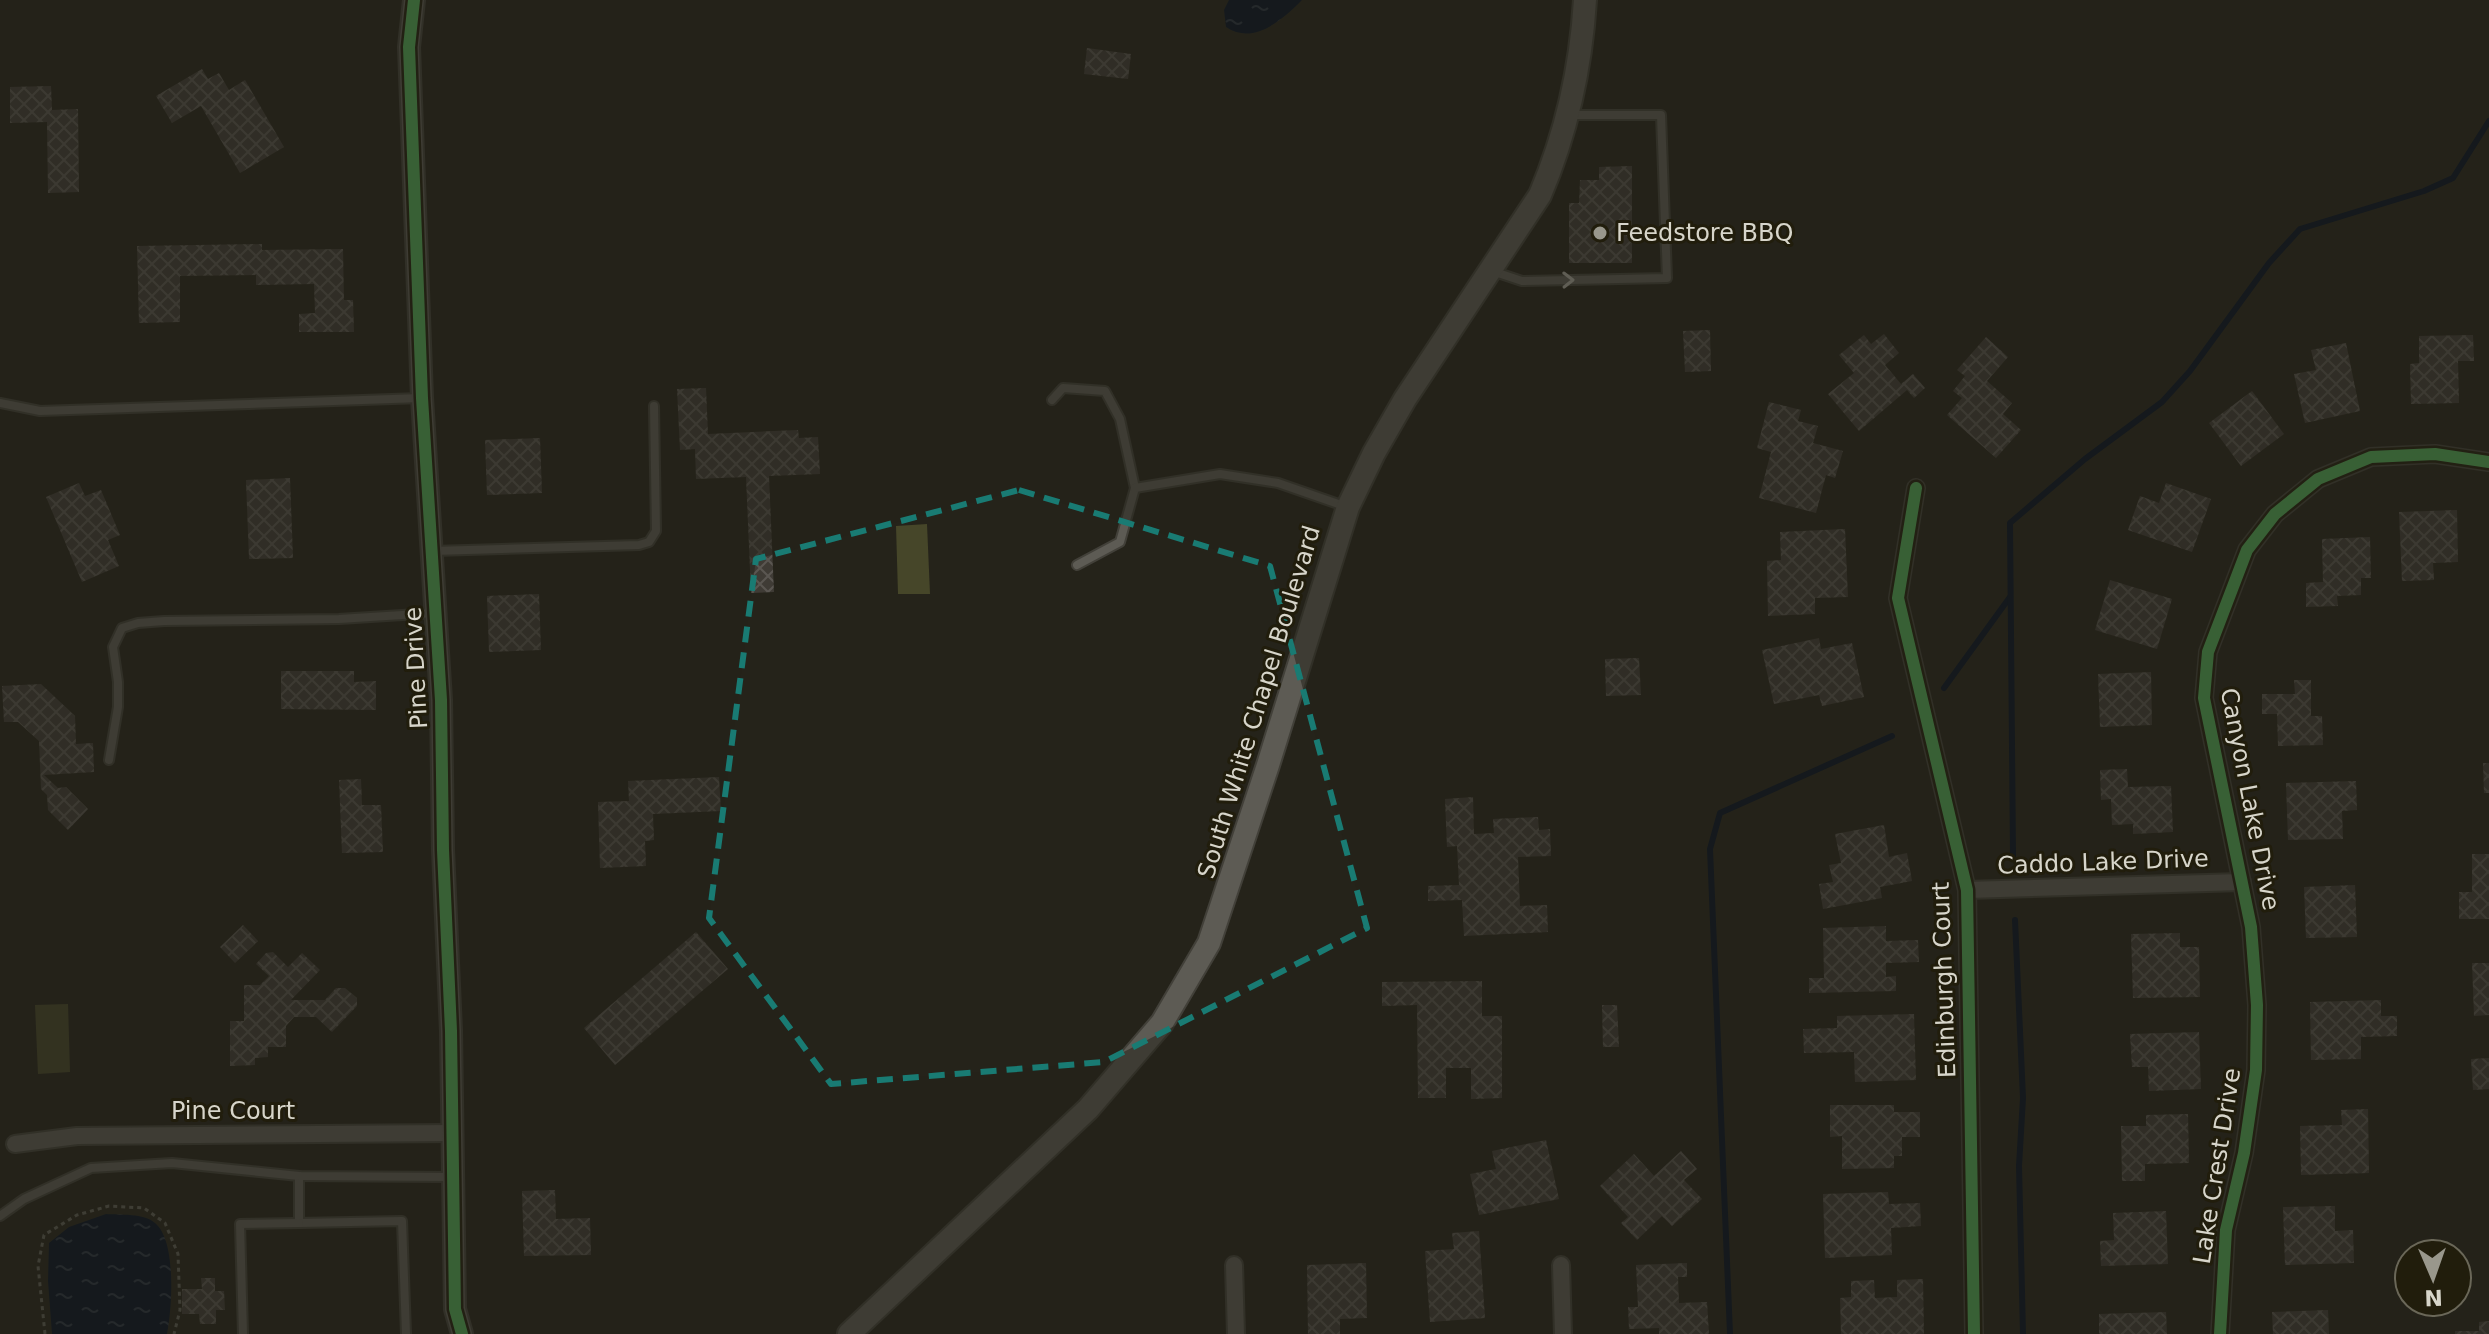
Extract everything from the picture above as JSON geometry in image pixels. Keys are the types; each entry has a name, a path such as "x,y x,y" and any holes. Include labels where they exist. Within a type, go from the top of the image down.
{"main road":[{"name":"South White Chapel Boulevard","path":"849,1334 1088,1109 1162,1023 1209,943 1348,507 1405,399 1540,195 1554,162 1567,115 1585,0"}],"street":[{"name":"Pine Drive","path":"414,0 409,47 422,398 441,700 455,1309 462,1334"},
{"name":"Canyon Lake Drive","path":"2257,1005 2251,927 2204,698 2208,652 2247,550 2275,514 2318,479 2371,457 2435,454 2489,462"},
{"name":"Edinburgh Court","path":"1916,488 1898,598 1967,890 1974,1334"},
{"name":"Caddo Lake Drive","path":"1967,890 2242,882"},
{"name":"Lake Crest Drive","path":"2220,1334 2226,1230 2244,1153 2256,1070 2257,1005"},
{"name":"Pine Court","path":"15,1144 77,1136 452,1133"},
{"path":"1234,1265 1236,1334"},
{"path":"1561,1265 1563,1334"}],"lane":[{"path":"1491,271 1522,281 1667,278 1661,115 1567,115"},
{"path":"1052,400 1063,388 1105,391 1120,419 1135,488 1120,542 1077,565"},
{"path":"0,403 40,411 422,398"},
{"path":"431,551 639,545 649,542 656,531 654,406"},
{"path":"1135,488 1220,474 1278,483 1348,507"},
{"path":"109,760 118,707 113,647 122,628 164,621 339,619 435,613"},
{"path":"0,1216 24,1199 91,1168 172,1163 299,1176 452,1177"},
{"path":"299,1176 299,1223"},
{"path":"243,1334 240,1224 402,1221 406,1334"}],"path":[{"path":"45,1334 38,1266 44,1235 77,1215 109,1206 144,1208 165,1223 178,1254 180,1310 174,1334"}],"highlighted area":[{"path":"1019,490 1270,566 1367,928 1104,1062 831,1084 709,918 756,559"}],"shaded area":[{"path":"927,524 930,594 898,594 896,526"},
{"path":"68,1004 70,1072 38,1074 35,1005"}],"water":[{"path":"1229,0 1302,0 1267,28 1247,33 1226,27 1224,10"},
{"path":"106,1214 145,1218 155,1223 162,1232 167,1244 171,1276 167,1334 52,1334 49,1243 69,1227"}],"building":[{"path":"1087,48 1131,54 1128,79 1084,74"},
{"path":"202,69 208,79 219,73 229,90 245,80 284,147 240,173 201,106 172,123 156,96"},
{"path":"51,86 52,110 78,109 79,192 48,193 47,122 10,123 10,87"},
{"name":"Feedstore BBQ","path":"1632,166 1632,263 1569,263 1569,203 1579,203 1580,180 1599,180 1599,167"},
{"path":"262,244 262,250 343,249 344,300 353,300 354,332 299,332 299,314 315,313 314,284 256,285 256,275 180,276 180,322 139,323 137,246"},
{"path":"1710,330 1711,371 1685,372 1683,331"},
{"path":"1884,334 1899,353 1885,365 1901,384 1913,374 1925,388 1914,398 1907,390 1859,431 1828,394 1854,373 1839,355 1864,335 1871,344"},
{"path":"2473,335 2474,361 2458,361 2459,403 2411,404 2410,364 2419,363 2419,336"},
{"path":"1986,337 2008,357 1987,381 2012,403 2003,414 2021,430 1996,458 1947,415 1962,398 1953,391 1965,376 1957,370"},
{"path":"2346,343 2360,411 2305,423 2294,374 2316,370 2311,350"},
{"path":"706,388 708,434 798,430 799,438 818,437 820,474 769,476 774,592 751,593 746,477 696,479 695,449 680,450 677,389"},
{"path":"2252,391 2284,434 2241,466 2209,423"},
{"path":"1769,402 1801,410 1798,421 1818,426 1813,443 1843,451 1835,478 1826,475 1816,513 1759,498 1771,452 1757,448"},
{"path":"540,438 542,493 487,495 485,440"},
{"path":"290,478 293,558 249,559 246,480"},
{"path":"79,483 85,496 101,490 120,535 108,540 119,566 82,582 46,497"},
{"path":"2166,483 2211,499 2192,552 2128,530 2140,496 2159,503"},
{"path":"2457,510 2458,562 2433,563 2434,580 2402,581 2399,512"},
{"path":"1845,529 1848,597 1815,598 1815,614 1768,616 1767,561 1781,560 1780,532"},
{"path":"2370,537 2371,578 2361,578 2361,595 2337,596 2338,606 2306,607 2306,583 2323,582 2322,539"},
{"path":"2110,580 2172,599 2157,649 2095,630"},
{"path":"539,594 541,650 489,652 487,596"},
{"path":"1819,638 1821,649 1852,643 1864,697 1822,706 1819,695 1774,704 1762,650"},
{"path":"1639,658 1641,695 1606,696 1605,659"},
{"path":"281,671 354,671 354,682 376,681 376,710 281,709"},
{"path":"2151,672 2152,725 2100,727 2098,674"},
{"path":"2294,680 2311,680 2311,716 2322,716 2323,745 2278,746 2277,714 2262,714 2262,694 2295,694"},
{"path":"41,684 75,716 76,744 93,743 94,772 44,775 58,788 66,787 88,809 68,830 48,810 47,795 41,789 39,741 18,722 4,722 2,686"},
{"path":"2483,763 2489,763 2489,793 2484,793"},
{"path":"2127,769 2128,787 2171,786 2173,832 2133,834 2133,824 2112,825 2111,799 2101,800 2100,770"},
{"path":"719,777 721,811 653,814 654,840 645,841 646,866 600,868 598,802 629,801 628,781"},
{"path":"361,779 362,805 381,805 383,852 342,853 339,780"},
{"path":"2356,781 2357,810 2342,811 2343,839 2288,840 2286,783"},
{"path":"1473,797 1474,834 1494,833 1493,819 1538,817 1539,830 1550,829 1551,856 1518,857 1520,906 1547,905 1548,932 1464,936 1462,900 1428,901 1428,886 1459,885 1457,846 1447,847 1445,799"},
{"path":"1884,825 1889,857 1907,853 1912,881 1880,887 1882,898 1823,909 1819,884 1833,882 1829,865 1841,863 1835,834"},
{"path":"2472,854 2489,854 2489,919 2459,919 2459,892 2472,892"},
{"path":"2355,885 2357,937 2306,938 2304,887"},
{"path":"243,925 258,941 235,963 220,947"},
{"path":"1886,926 1886,941 1918,940 1919,962 1886,963 1886,977 1896,976 1896,991 1809,993 1809,978 1824,978 1823,928"},
{"path":"696,932 728,969 615,1065 584,1028"},
{"path":"2180,933 2180,947 2199,947 2200,997 2133,998 2131,934"},
{"path":"273,952 288,967 302,953 320,970 291,1000 325,1000 336,988 345,988 357,998 357,1006 332,1032 316,1017 294,1017 286,1026 286,1047 268,1047 268,1057 255,1058 255,1065 230,1066 230,1021 244,1021 244,985 260,985 269,976 256,964 266,953"},
{"path":"2472,963 2489,963 2489,1015 2474,1016"},
{"path":"1482,981 1482,1016 1502,1016 1502,1098 1471,1099 1471,1068 1446,1068 1446,1098 1418,1098 1417,1005 1382,1006 1382,982"},
{"path":"2381,1000 2381,1016 2397,1016 2397,1036 2361,1037 2361,1059 2311,1060 2310,1002"},
{"path":"1602,1005 1617,1005 1619,1047 1603,1047"},
{"path":"1914,1014 1916,1080 1855,1082 1854,1052 1804,1053 1803,1029 1837,1028 1837,1016"},
{"path":"2199,1032 2201,1089 2149,1091 2148,1067 2132,1067 2130,1034"},
{"path":"2489,1058 2489,1089 2473,1090 2471,1059"},
{"path":"1830,1105 1894,1105 1894,1112 1920,1112 1920,1137 1902,1137 1902,1156 1894,1156 1894,1168 1842,1169 1842,1136 1830,1137"},
{"path":"2368,1109 2369,1173 2301,1175 2300,1126 2342,1125 2341,1110"},
{"path":"2188,1114 2189,1163 2145,1164 2145,1181 2122,1181 2121,1126 2146,1126 2146,1115"},
{"path":"1546,1140 1559,1199 1479,1215 1470,1174 1496,1169 1492,1151"},
{"path":"1681,1151 1697,1169 1684,1180 1702,1199 1672,1226 1662,1216 1637,1240 1621,1223 1628,1217 1600,1186 1634,1154 1654,1176"},
{"path":"555,1190 556,1219 590,1218 591,1255 524,1256 522,1191"},
{"path":"1888,1192 1889,1204 1920,1203 1921,1226 1891,1228 1892,1255 1825,1258 1823,1194"},
{"path":"2335,1206 2335,1231 2353,1230 2354,1263 2285,1265 2283,1207"},
{"path":"2166,1211 2168,1264 2101,1266 2100,1241 2114,1240 2113,1213"},
{"path":"1479,1231 1485,1318 1430,1322 1425,1251 1454,1249 1452,1233"},
{"path":"1366,1263 1367,1318 1340,1319 1340,1334 1308,1334 1307,1265"},
{"path":"1687,1263 1687,1277 1678,1277 1679,1303 1707,1302 1709,1334 1659,1334 1659,1328 1629,1329 1628,1307 1638,1307 1636,1265"},
{"path":"201,1278 215,1278 215,1291 224,1291 225,1310 216,1310 216,1324 200,1324 199,1314 182,1314 182,1289 202,1289"},
{"path":"1923,1279 1924,1334 1841,1334 1840,1298 1851,1297 1851,1281 1874,1280 1875,1298 1897,1297 1897,1280"},
{"path":"2328,1310 2329,1334 2273,1334 2272,1312"},
{"path":"2166,1312 2167,1334 2099,1334 2099,1314"},
{"path":"2489,1321 2489,1334 2455,1334 2455,1331 2479,1331 2479,1322"}],"waterway":[{"path":"2013,856 2010,523 2085,459 2162,402 2190,371 2269,263 2300,229 2424,191 2453,178 2489,121"},
{"path":"1944,688 2010,597"},
{"path":"1730,1334 1710,849 1720,813 1892,736"},
{"path":"2015,920 2023,1098 2019,1166 2023,1334"}],"cycle path":[{"path":"414,0 409,47 422,398 441,700 455,1309 462,1334"},
{"path":"2220,1334 2226,1230 2244,1153 2256,1070 2257,1005 2251,927 2204,698 2208,652 2247,550 2275,514 2318,479 2371,457 2435,454 2489,462"},
{"path":"1916,488 1898,598 1967,890 1974,1334"}],"place":[{"name":"Feedstore BBQ","path":"1600,233"}]}
